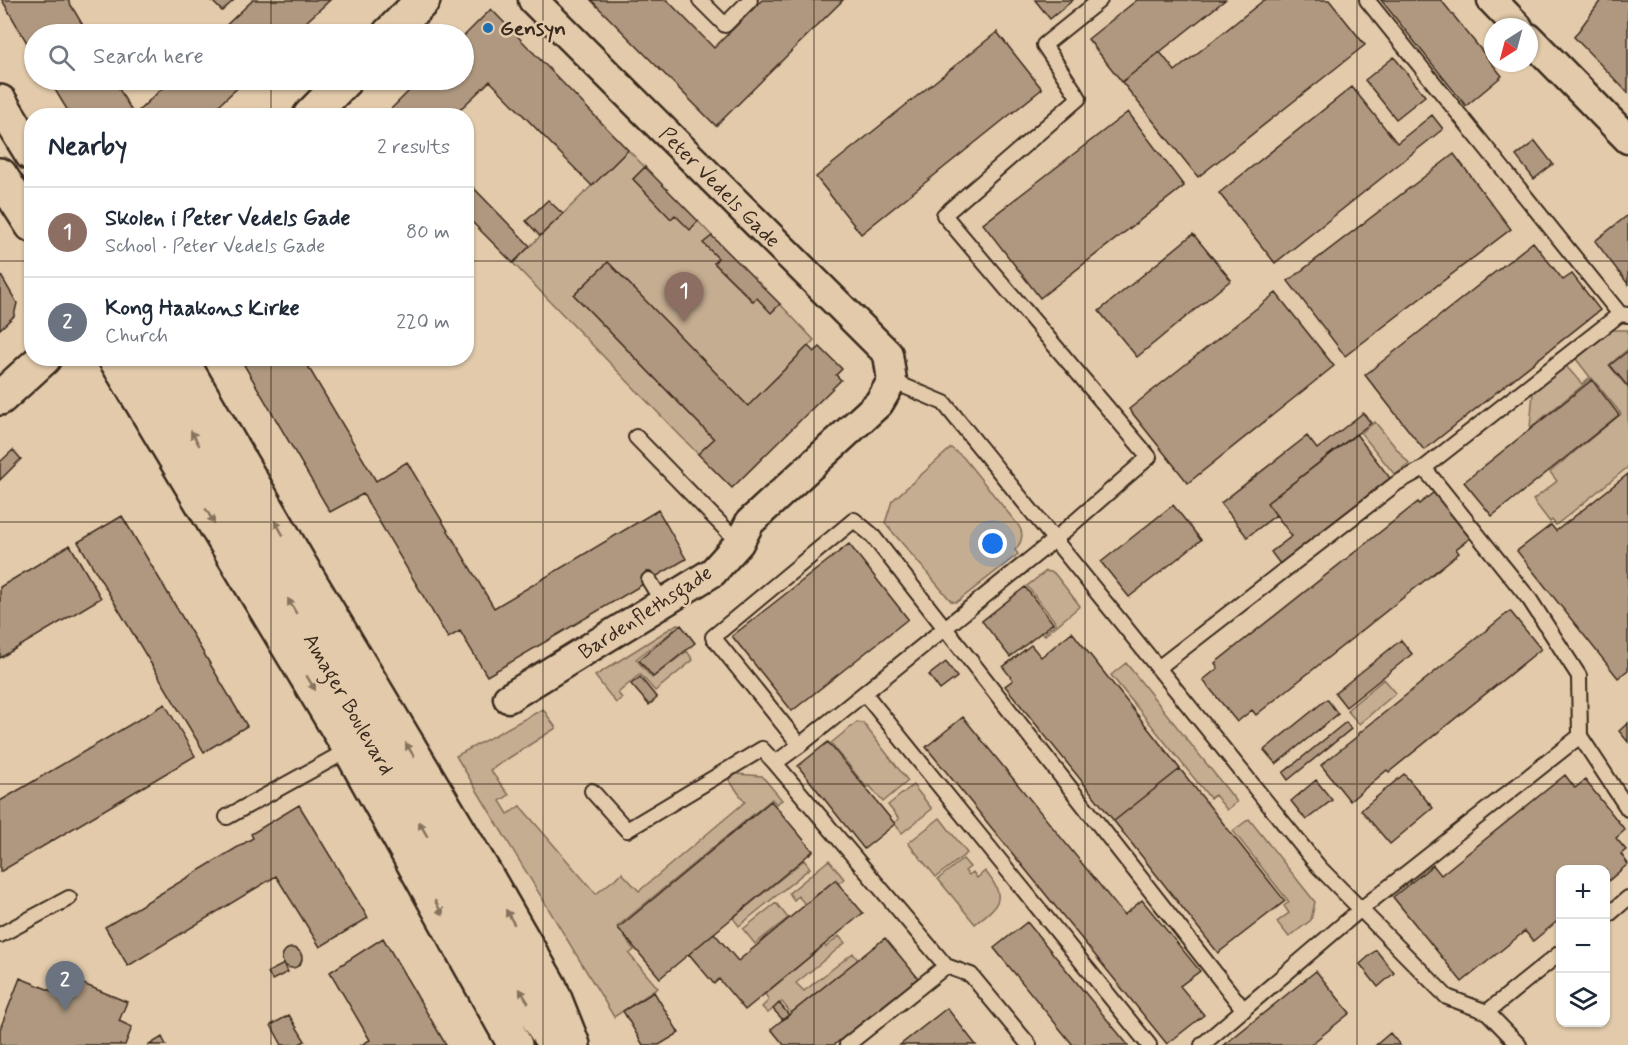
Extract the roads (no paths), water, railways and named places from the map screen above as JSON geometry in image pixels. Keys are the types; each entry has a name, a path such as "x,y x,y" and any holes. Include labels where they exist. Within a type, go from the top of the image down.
{"street":[{"path":"399,24 423,0"},
{"name":"Peter Vedels Gade","path":"533,0 888,354 892,381"},
{"path":"1492,0 1509,18"},
{"path":"1538,47 1628,139"},
{"path":"318,108 335,90"},
{"path":"0,102 24,141"},
{"path":"0,175 24,212"},
{"path":"0,398 35,366"},
{"name":"Amager Boulevard","path":"120,366 350,749 515,1045"},
{"name":"Amager Boulevard","path":"155,366 255,544 476,920 555,1045"},
{"path":"185,366 538,966 550,987 573,1045"},
{"name":"Bardenflethsgade","path":"508,698 656,592 712,572 738,543 750,522 879,403 892,381"}],"lane":[{"path":"700,0 725,25 750,0"},
{"path":"775,763 800,746 945,630 1054,540 1149,457 944,215 1079,98 1044,45 1100,0"},
{"path":"1158,668 1397,483 1424,468 1624,315 1367,0"},
{"path":"892,381 944,403 1319,867 1447,997 1487,1012 1519,1045"},
{"path":"636,437 738,543"},
{"path":"1424,468 1530,600 1579,676 1580,736 1628,809"},
{"path":"800,746 713,637 854,520 872,535 1244,1011"},
{"path":"865,693 1149,1045"},
{"path":"1202,1045 1361,909 1580,736"},
{"path":"226,817 350,749"},
{"path":"592,791 627,831 762,749 946,966 971,975 1029,1045"},
{"path":"0,934 69,898"},
{"path":"1610,912 1628,898"},
{"path":"1487,1012 1556,956"},
{"path":"848,1045 946,966"}],"place":[{"name":"Gensyn","path":"488,28"},
{"name":"Skolen i Peter Vedels Gade","path":"684,322"},
{"name":"Kong Haakons Kirke","path":"65,1011"}]}
